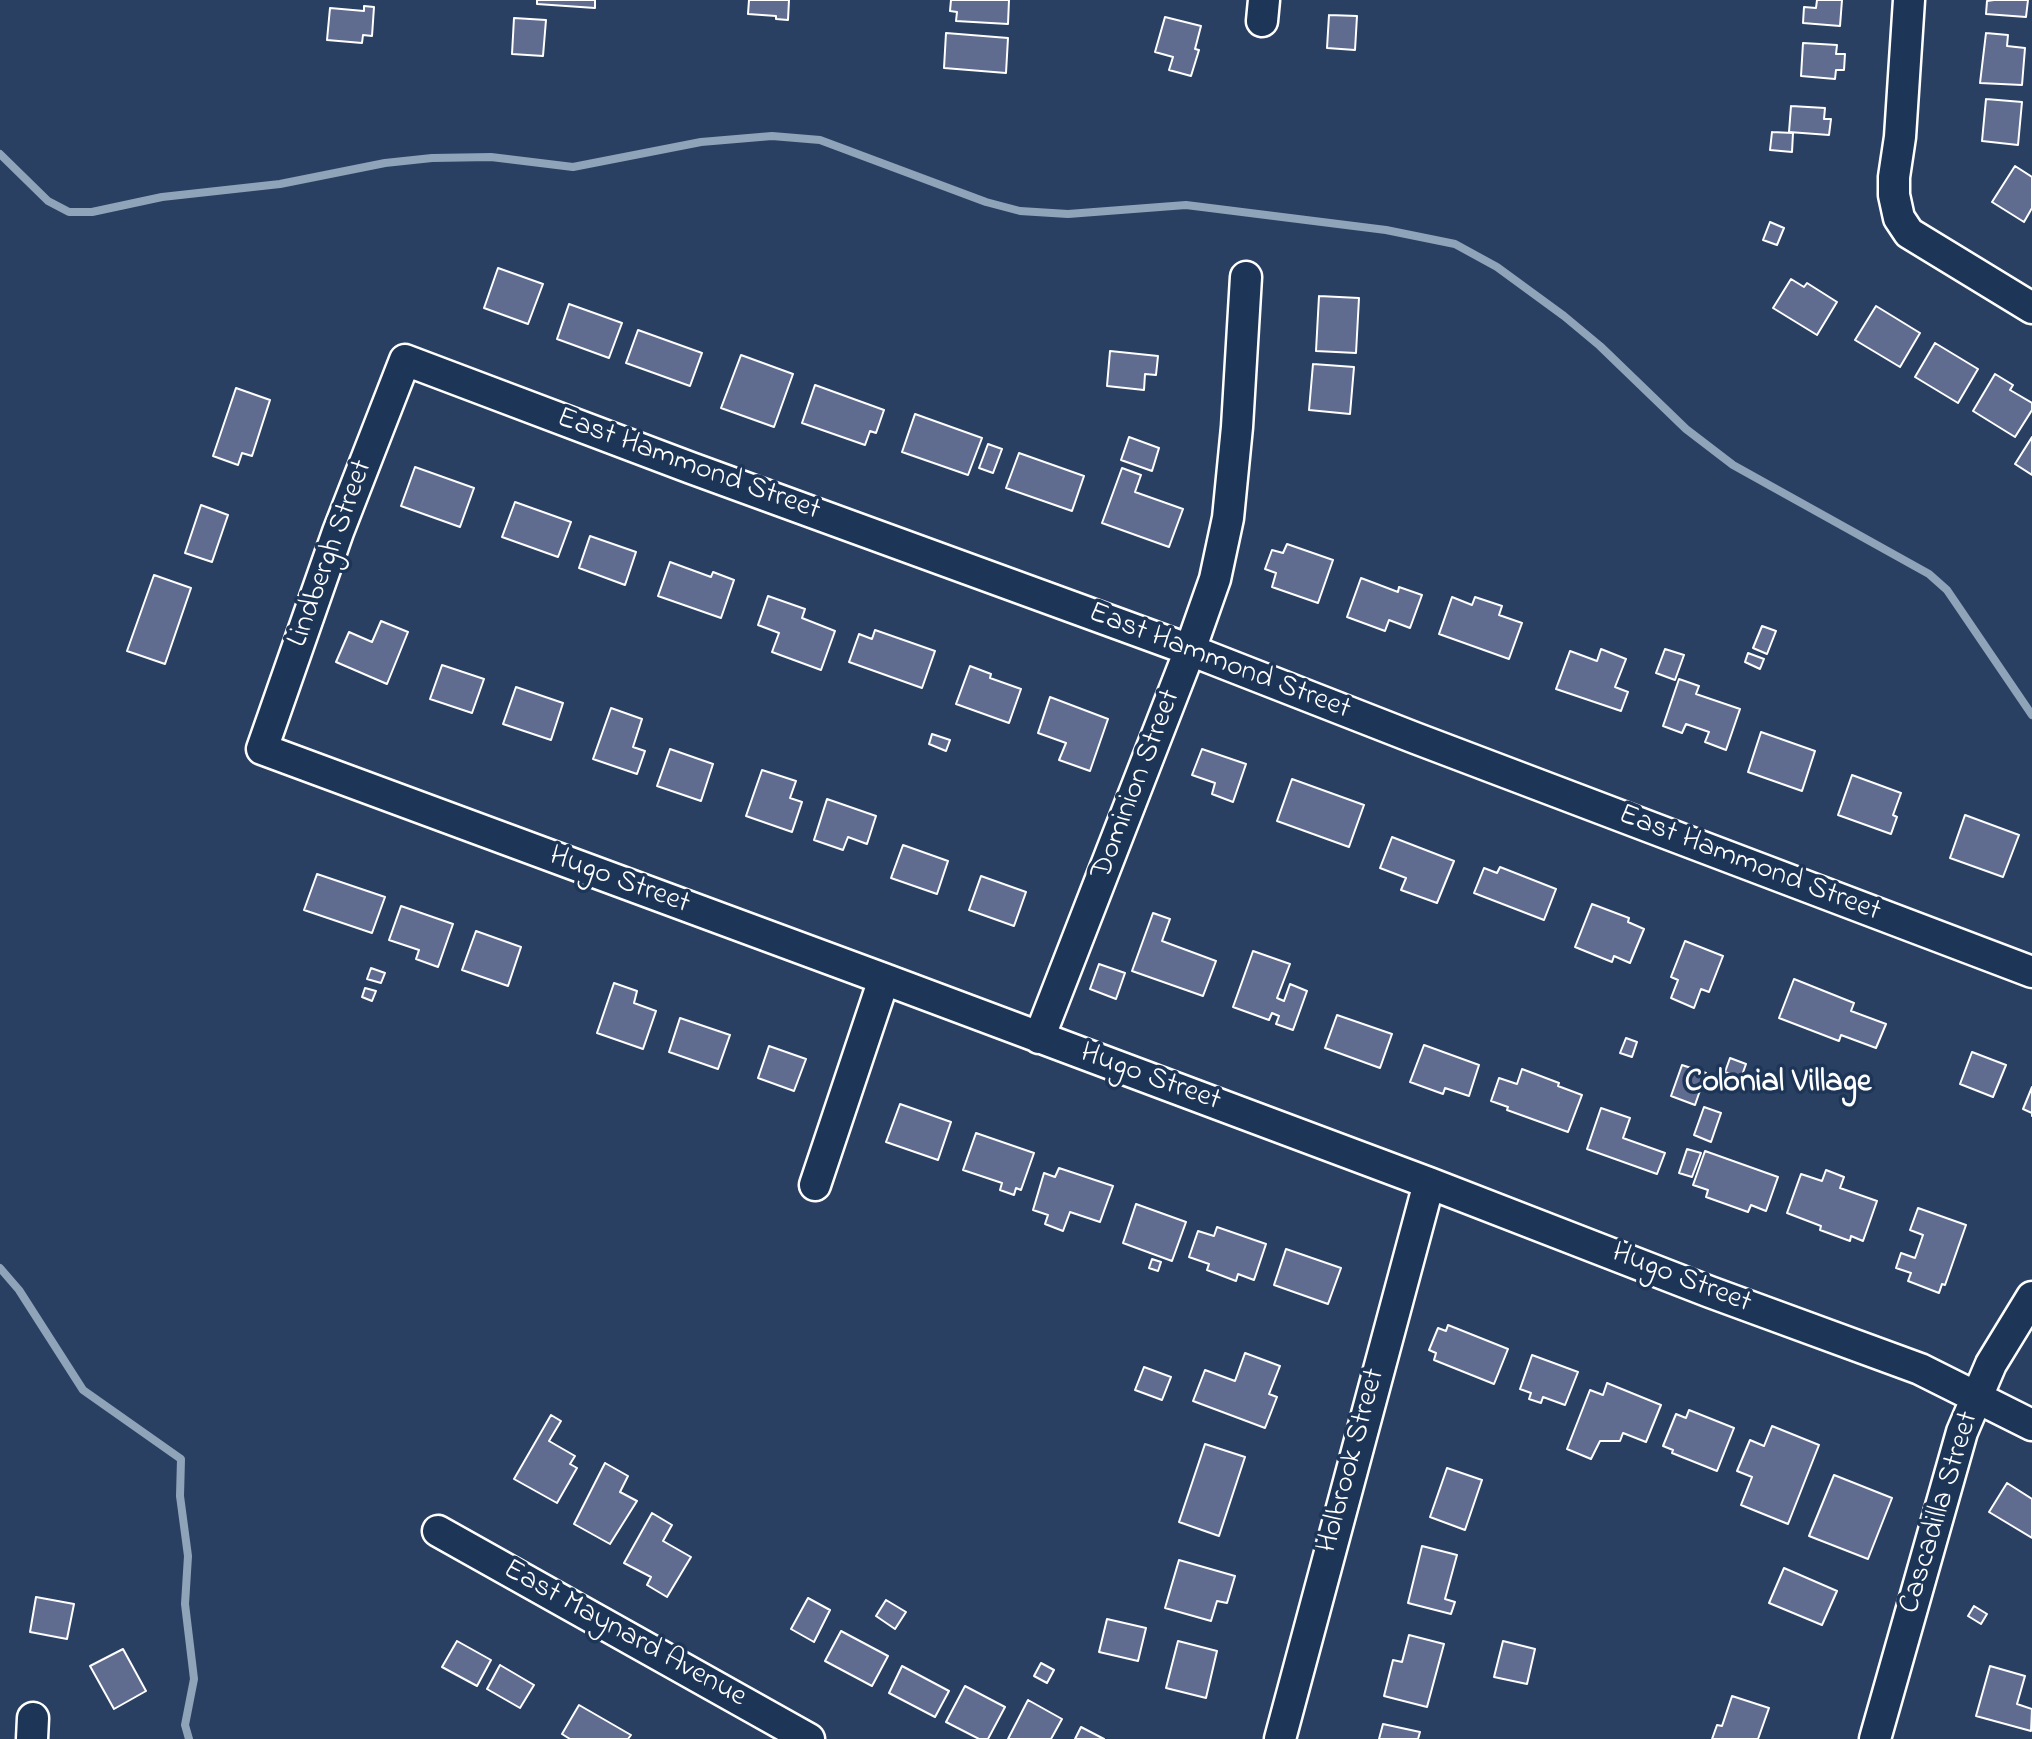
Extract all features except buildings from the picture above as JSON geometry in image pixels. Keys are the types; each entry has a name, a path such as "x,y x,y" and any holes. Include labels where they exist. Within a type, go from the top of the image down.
{"street":[{"path":"1909,0 1894,186 1899,218 1909,233 2032,308"},
{"name":"Dominion Street","path":"1040,1038 1215,579 1228,517 1237,427 1246,277"},
{"name":"East Hammond Street","path":"405,360 691,468 1190,650 2032,972"},
{"name":"Lindbergh Street","path":"262,749 338,532 405,360"},
{"name":"Hugo Street","path":"262,749 884,979 1920,1369 2032,1424"},
{"path":"815,1185 884,979"},
{"name":"Holbrook Street","path":"1280,1739 1429,1183"},
{"name":"Cascadilla Street","path":"1875,1739 1962,1432 1991,1364 2032,1297"},
{"name":"East Maynard Avenue","path":"438,1531 809,1739"}],"waterway":[{"path":"0,154 48,201 69,212 92,212 162,197 280,184 385,163 432,158 491,157 573,167 701,142 772,136 820,140 986,202 1020,211 1068,214 1186,205 1386,230 1455,244 1497,267 1564,316 1600,346 1686,429 1733,465 1929,574 1947,590 2032,715"},
{"path":"0,1268 19,1290 83,1390 181,1459 180,1496 188,1556 185,1604 194,1679 185,1725 189,1739"}],"district":[{"name":"Colonial Village","path":"1778,1085"}]}
